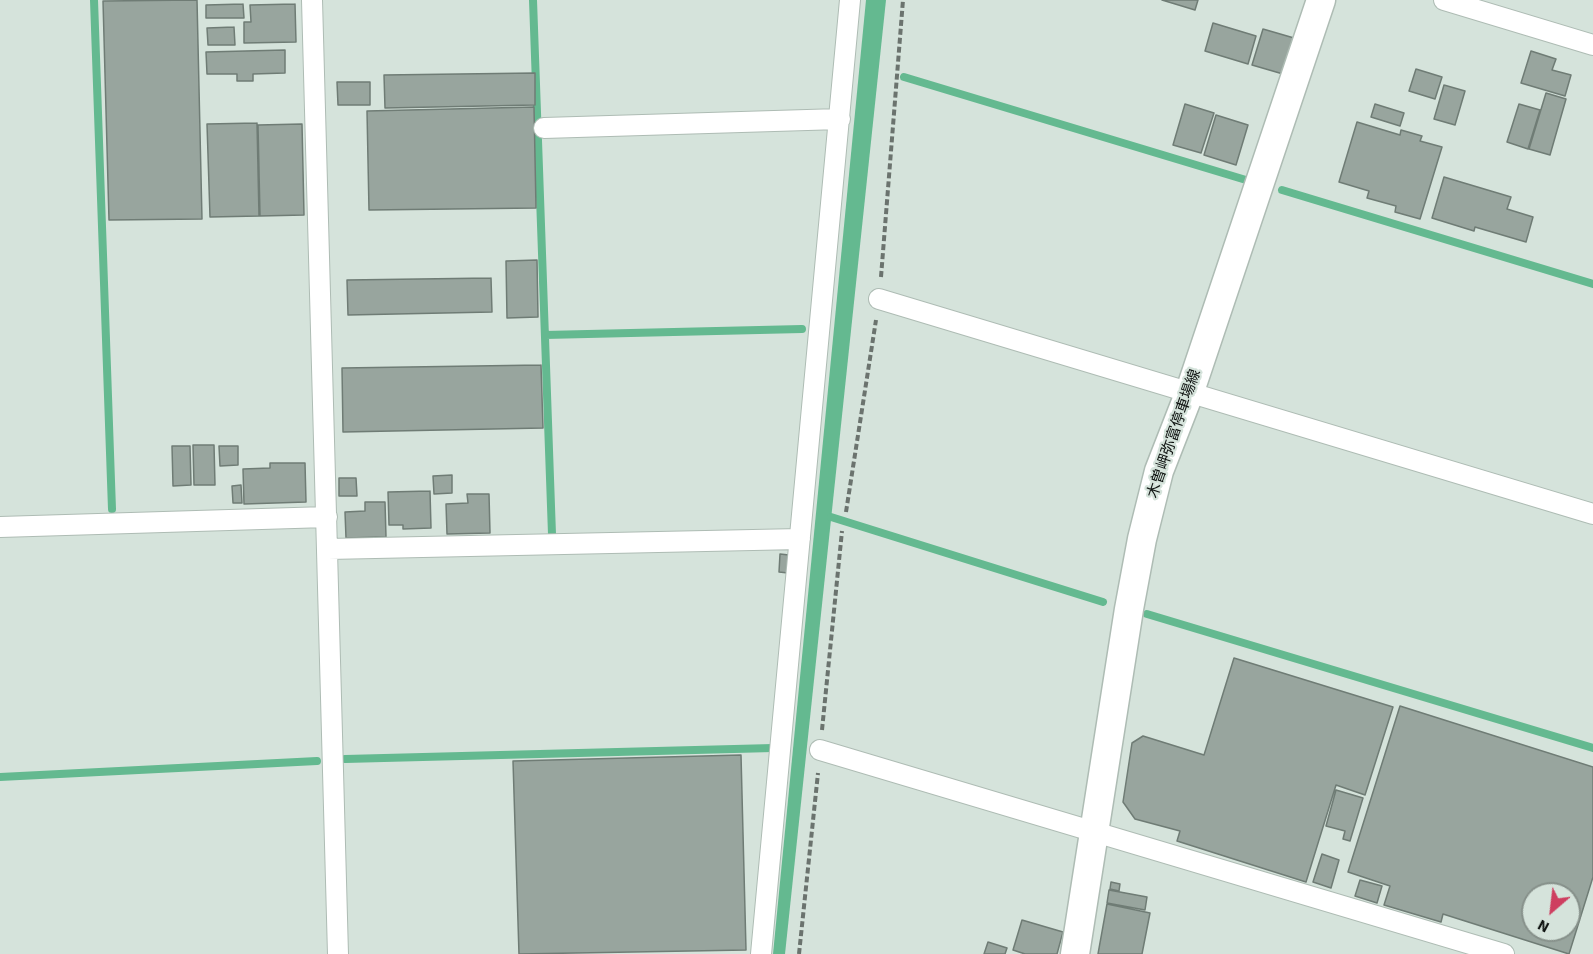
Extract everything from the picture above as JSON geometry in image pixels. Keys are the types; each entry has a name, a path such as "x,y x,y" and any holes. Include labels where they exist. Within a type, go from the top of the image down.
{"main road":[{"name":"木曽岬弥富停車場線","path":"1075,954 1142,539 1159,471 1188,393 1321,0"}],"street":[{"path":"312,0 338,954"},
{"path":"761,954 850,0"},
{"path":"1444,0 1593,45"},
{"path":"544,128 840,119"},
{"path":"879,299 1593,514"},
{"path":"0,527 327,517"},
{"path":"328,549 800,539"},
{"path":"820,750 1504,954"}],"path":[{"path":"846,512 879,299 903,0"}],"shaded area":[{"path":"866,0 886,0 785,954 773,954"}],"building":[{"path":"197,0 202,219 109,220 103,1"},
{"path":"1162,0 1198,0 1195,10"},
{"path":"243,4 244,18 206,18 206,5"},
{"path":"295,4 296,42 244,43 244,22 251,22 250,5"},
{"path":"1213,23 1256,36 1248,64 1205,51"},
{"path":"234,27 235,45 208,45 207,28"},
{"path":"1263,29 1294,38 1283,74 1252,65"},
{"path":"285,50 285,73 253,74 253,81 237,81 237,74 207,74 206,52"},
{"path":"1531,51 1556,59 1552,70 1571,75 1565,96 1521,83"},
{"path":"1416,69 1442,77 1435,99 1409,91"},
{"path":"535,73 535,105 385,108 384,75"},
{"path":"337,82 370,82 370,105 338,105"},
{"path":"1444,85 1465,91 1455,125 1434,119"},
{"path":"1546,93 1566,99 1550,155 1529,149"},
{"path":"1185,104 1214,113 1201,153 1173,145"},
{"path":"1375,104 1404,113 1400,126 1371,117"},
{"path":"1519,104 1540,110 1528,149 1507,142"},
{"path":"534,107 536,208 369,210 367,111"},
{"path":"1216,115 1248,125 1236,165 1204,155"},
{"path":"1357,122 1400,135 1401,130 1422,136 1420,141 1442,147 1420,219 1395,212 1396,206 1367,198 1369,191 1339,182"},
{"path":"257,123 259,216 210,217 207,124"},
{"path":"302,124 304,215 260,216 258,125"},
{"path":"1444,177 1511,197 1507,209 1533,217 1526,242 1475,227 1474,231 1432,218"},
{"path":"537,260 538,317 507,318 506,261"},
{"path":"491,278 492,312 348,315 347,280"},
{"path":"541,365 543,428 343,432 342,368"},
{"path":"193,445 214,445 215,485 194,485"},
{"path":"172,446 190,446 191,485 173,486"},
{"path":"219,446 238,446 238,465 220,466"},
{"path":"270,463 305,463 306,502 244,504 243,469 270,468"},
{"path":"452,475 452,493 434,494 433,476"},
{"path":"339,478 356,478 357,496 339,496"},
{"path":"241,485 242,503 233,503 232,486"},
{"path":"430,491 431,528 403,529 403,525 389,525 388,492"},
{"path":"467,494 489,494 490,533 447,534 446,504 468,503"},
{"path":"365,502 385,502 386,537 346,538 345,512 365,511"},
{"path":"780,554 789,555 788,573 779,572"},
{"path":"1234,658 1393,707 1365,795 1336,785 1306,882 1177,841 1180,831 1135,819 1123,802 1132,743 1143,736 1204,755"},
{"path":"1400,706 1593,767 1593,877 1581,916 1581,882 1521,882 1521,939 1443,914 1441,922 1384,905 1390,886 1348,872"},
{"path":"741,755 746,950 519,954 513,761"},
{"path":"1336,790 1363,798 1350,841 1343,839 1345,831 1326,826"},
{"path":"1322,854 1339,860 1331,888 1313,882"},
{"path":"1360,880 1382,886 1377,903 1355,896"},
{"path":"1111,882 1120,884 1119,891 1110,889"},
{"path":"1109,890 1147,897 1145,910 1107,903"},
{"path":"1107,904 1150,913 1142,954 1098,954"},
{"path":"1022,920 1063,932 1057,954 1025,954 1013,950"},
{"path":"988,942 1007,948 1005,954 984,954"},
{"path":"1531,942 1573,942 1569,954"}],"waterway":[{"path":"94,0 112,509"},
{"path":"533,0 552,534"},
{"path":"904,77 1246,180"},
{"path":"1282,190 1593,284"},
{"path":"545,335 802,329"},
{"path":"831,517 1103,602"},
{"path":"1147,614 1593,748"},
{"path":"345,759 773,748"},
{"path":"0,777 317,761"}]}
